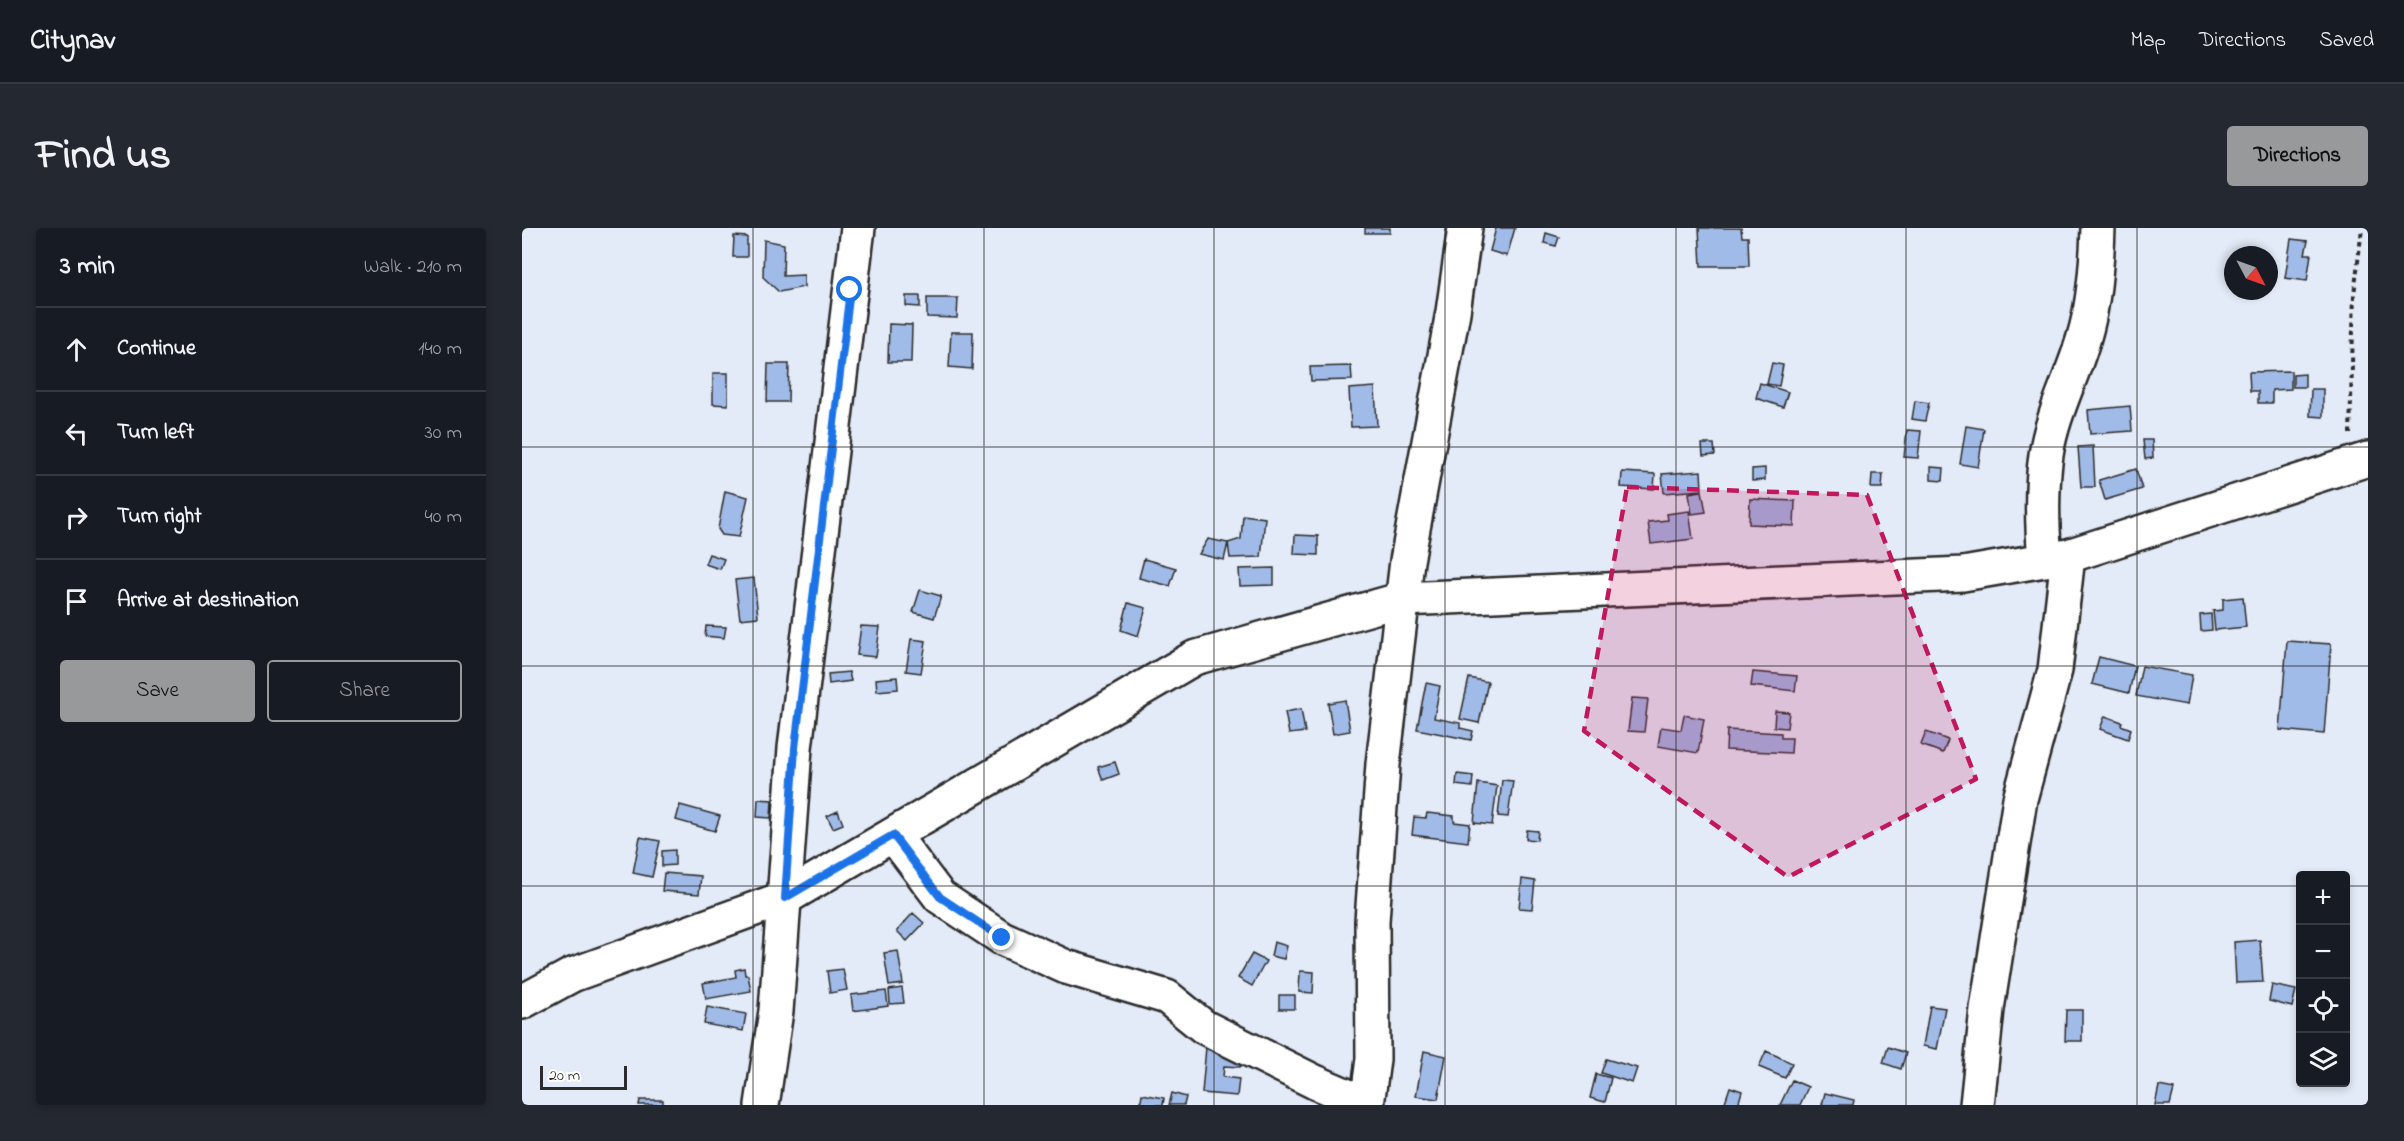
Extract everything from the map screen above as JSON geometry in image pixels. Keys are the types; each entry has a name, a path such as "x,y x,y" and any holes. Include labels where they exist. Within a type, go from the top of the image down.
{"street":[{"path":"762,1105 776,1011 795,748 858,228"},
{"path":"893,835 940,897 1002,938 1066,967 1167,997 1204,1027 1368,1105 1373,1059 1372,921 1383,764 1407,561 1453,312 1465,228"},
{"path":"1977,1105 1987,1009 2020,799 2055,670 2056,558 2041,511 2046,453 2064,391 2085,336 2097,261 2098,228"},
{"path":"522,1002 572,975 785,898 1194,658 1402,599 1963,574 2056,558 2359,462"}],"path":[{"path":"2359,462 2354,295 2362,228"}],"highlighted area":[{"path":"1627,487 1867,495 1976,779 1788,877 1584,731"}],"building":[{"path":"1365,228 1390,228 1390,233 1365,233"},
{"path":"1496,228 1515,228 1507,256 1490,251"},
{"path":"1699,228 1741,228 1742,237 1748,237 1749,266 1701,266"},
{"path":"1546,233 1559,237 1556,246 1544,243"},
{"path":"734,236 747,237 747,257 733,257"},
{"path":"2291,239 2308,241 2305,254 2311,254 2307,281 2285,278"},
{"path":"764,240 784,244 783,276 804,275 804,287 779,292 763,277"},
{"path":"906,296 920,296 920,307 906,306"},
{"path":"927,298 958,298 957,318 927,317"},
{"path":"889,324 912,325 911,362 888,362"},
{"path":"951,332 973,332 972,369 949,367"},
{"path":"1772,363 1783,365 1779,386 1767,384"},
{"path":"768,364 789,364 788,402 767,402"},
{"path":"1351,366 1352,380 1311,381 1310,367"},
{"path":"2291,371 2291,389 2272,390 2272,403 2258,403 2258,391 2250,391 2249,372"},
{"path":"713,373 728,373 728,405 713,404"},
{"path":"2305,374 2305,387 2293,387 2293,375"},
{"path":"1760,383 1788,392 1783,407 1756,398"},
{"path":"1375,387 1377,426 1351,427 1349,389"},
{"path":"2311,389 2323,389 2323,417 2310,416"},
{"path":"1915,401 1929,403 1925,421 1912,419"},
{"path":"2130,406 2132,431 2090,434 2088,410"},
{"path":"1966,426 1984,429 1978,467 1960,464"},
{"path":"1907,430 1921,431 1918,458 1904,457"},
{"path":"2143,440 2152,440 2153,458 2145,459"},
{"path":"1702,444 1714,444 1715,455 1703,456"},
{"path":"2093,446 2095,487 2081,487 2078,447"},
{"path":"1931,467 1944,468 1943,481 1931,480"},
{"path":"1765,468 1765,480 1752,481 1752,469"},
{"path":"2136,469 2142,489 2105,500 2099,480"},
{"path":"1701,471 1702,490 1664,493 1662,474"},
{"path":"1622,472 1655,474 1654,489 1621,487"},
{"path":"1872,474 1883,474 1882,488 1871,488"},
{"path":"725,491 748,497 739,537 722,535 718,529"},
{"path":"1702,491 1706,512 1692,514 1689,493"},
{"path":"1750,499 1795,501 1794,526 1749,524"},
{"path":"1689,511 1693,539 1651,544 1648,522 1668,520 1667,514"},
{"path":"1243,515 1265,518 1261,557 1230,558 1228,543 1241,539"},
{"path":"1295,535 1318,536 1318,555 1294,554"},
{"path":"1208,539 1228,543 1224,560 1199,554"},
{"path":"709,554 724,559 720,569 705,564"},
{"path":"1144,559 1176,568 1170,586 1139,578"},
{"path":"1274,568 1274,585 1240,586 1239,569"},
{"path":"754,578 758,617 740,619 735,580"},
{"path":"920,590 941,596 934,618 913,612"},
{"path":"2243,597 2246,627 2215,630 2213,611 2223,610 2223,599"},
{"path":"1128,603 1146,608 1138,636 1121,630"},
{"path":"2211,614 2212,630 2201,631 2200,615"},
{"path":"706,626 726,627 724,638 705,636"},
{"path":"861,626 880,627 876,657 857,655"},
{"path":"911,639 926,641 921,673 906,671"},
{"path":"2287,641 2331,644 2324,734 2280,730"},
{"path":"2099,657 2135,666 2129,693 2092,684"},
{"path":"2142,666 2192,675 2187,705 2136,696"},
{"path":"849,672 851,681 829,684 828,674"},
{"path":"1753,672 1797,676 1795,691 1751,686"},
{"path":"897,677 898,689 877,691 876,679"},
{"path":"1469,678 1488,682 1479,723 1460,719"},
{"path":"1426,683 1440,686 1434,718 1460,723 1460,728 1473,731 1471,740 1417,729"},
{"path":"1632,698 1648,699 1644,732 1628,731"},
{"path":"1345,700 1350,731 1333,734 1328,703"},
{"path":"1301,709 1305,732 1289,734 1285,712"},
{"path":"1775,711 1789,712 1787,728 1774,727"},
{"path":"1684,715 1704,719 1698,753 1658,746 1661,727 1681,730"},
{"path":"2105,716 2122,722 2121,725 2131,729 2128,739 2100,729"},
{"path":"1727,730 1781,733 1781,738 1792,738 1791,753 1726,750"},
{"path":"1926,732 1948,740 1943,753 1921,745"},
{"path":"1115,762 1119,774 1103,780 1098,767"},
{"path":"1457,774 1473,776 1472,787 1456,785"},
{"path":"1502,780 1513,781 1508,817 1498,816"},
{"path":"1478,783 1497,786 1492,825 1474,823"},
{"path":"758,799 772,800 771,818 757,817"},
{"path":"680,805 720,816 715,831 676,820"},
{"path":"838,811 843,824 833,828 827,816"},
{"path":"1427,813 1454,816 1454,822 1470,824 1468,842 1412,835 1414,817 1426,818"},
{"path":"1527,830 1538,831 1537,840 1526,839"},
{"path":"640,837 660,841 652,877 633,873"},
{"path":"675,850 675,865 662,866 662,851"},
{"path":"664,873 701,876 699,894 662,891"},
{"path":"1522,879 1535,881 1532,909 1519,908"},
{"path":"913,913 924,923 907,941 897,931"},
{"path":"2260,940 2263,982 2236,983 2234,942"},
{"path":"1274,942 1287,946 1284,959 1271,956"},
{"path":"898,951 903,984 889,986 884,953"},
{"path":"1252,954 1266,961 1252,986 1238,978"},
{"path":"744,968 751,991 706,999 703,983 736,977 735,970"},
{"path":"843,969 847,990 830,993 827,971"},
{"path":"1300,971 1314,972 1313,993 1299,992"},
{"path":"2272,985 2296,990 2292,1007 2269,1001"},
{"path":"902,988 904,1003 890,1004 889,990"},
{"path":"886,991 888,1006 853,1011 851,995"},
{"path":"1279,995 1295,995 1295,1009 1279,1009"},
{"path":"1930,1006 1945,1008 1937,1049 1923,1046"},
{"path":"707,1007 746,1014 743,1031 704,1024"},
{"path":"2066,1010 2082,1010 2082,1041 2065,1041"},
{"path":"1206,1047 1242,1051 1240,1067 1224,1066 1223,1077 1239,1079 1237,1096 1202,1093"},
{"path":"1888,1047 1906,1053 1901,1069 1883,1063"},
{"path":"1424,1051 1446,1056 1438,1099 1416,1096"},
{"path":"1766,1051 1792,1063 1785,1078 1759,1067"},
{"path":"1606,1059 1637,1068 1632,1083 1601,1073"},
{"path":"1596,1074 1611,1078 1605,1102 1590,1098"},
{"path":"1792,1080 1808,1087 1800,1105 1780,1105"},
{"path":"2159,1086 2174,1089 2170,1105 2155,1105"},
{"path":"1730,1087 1742,1091 1738,1105 1724,1105"},
{"path":"1172,1093 1186,1097 1184,1105 1169,1105"},
{"path":"1825,1093 1854,1100 1853,1105 1822,1105"},
{"path":"1142,1094 1164,1098 1163,1105 1140,1105"},
{"path":"640,1100 663,1100 663,1105 639,1105"}],"route":[{"path":"850,290 795,748 785,898 893,835 940,897 1002,938"}]}
